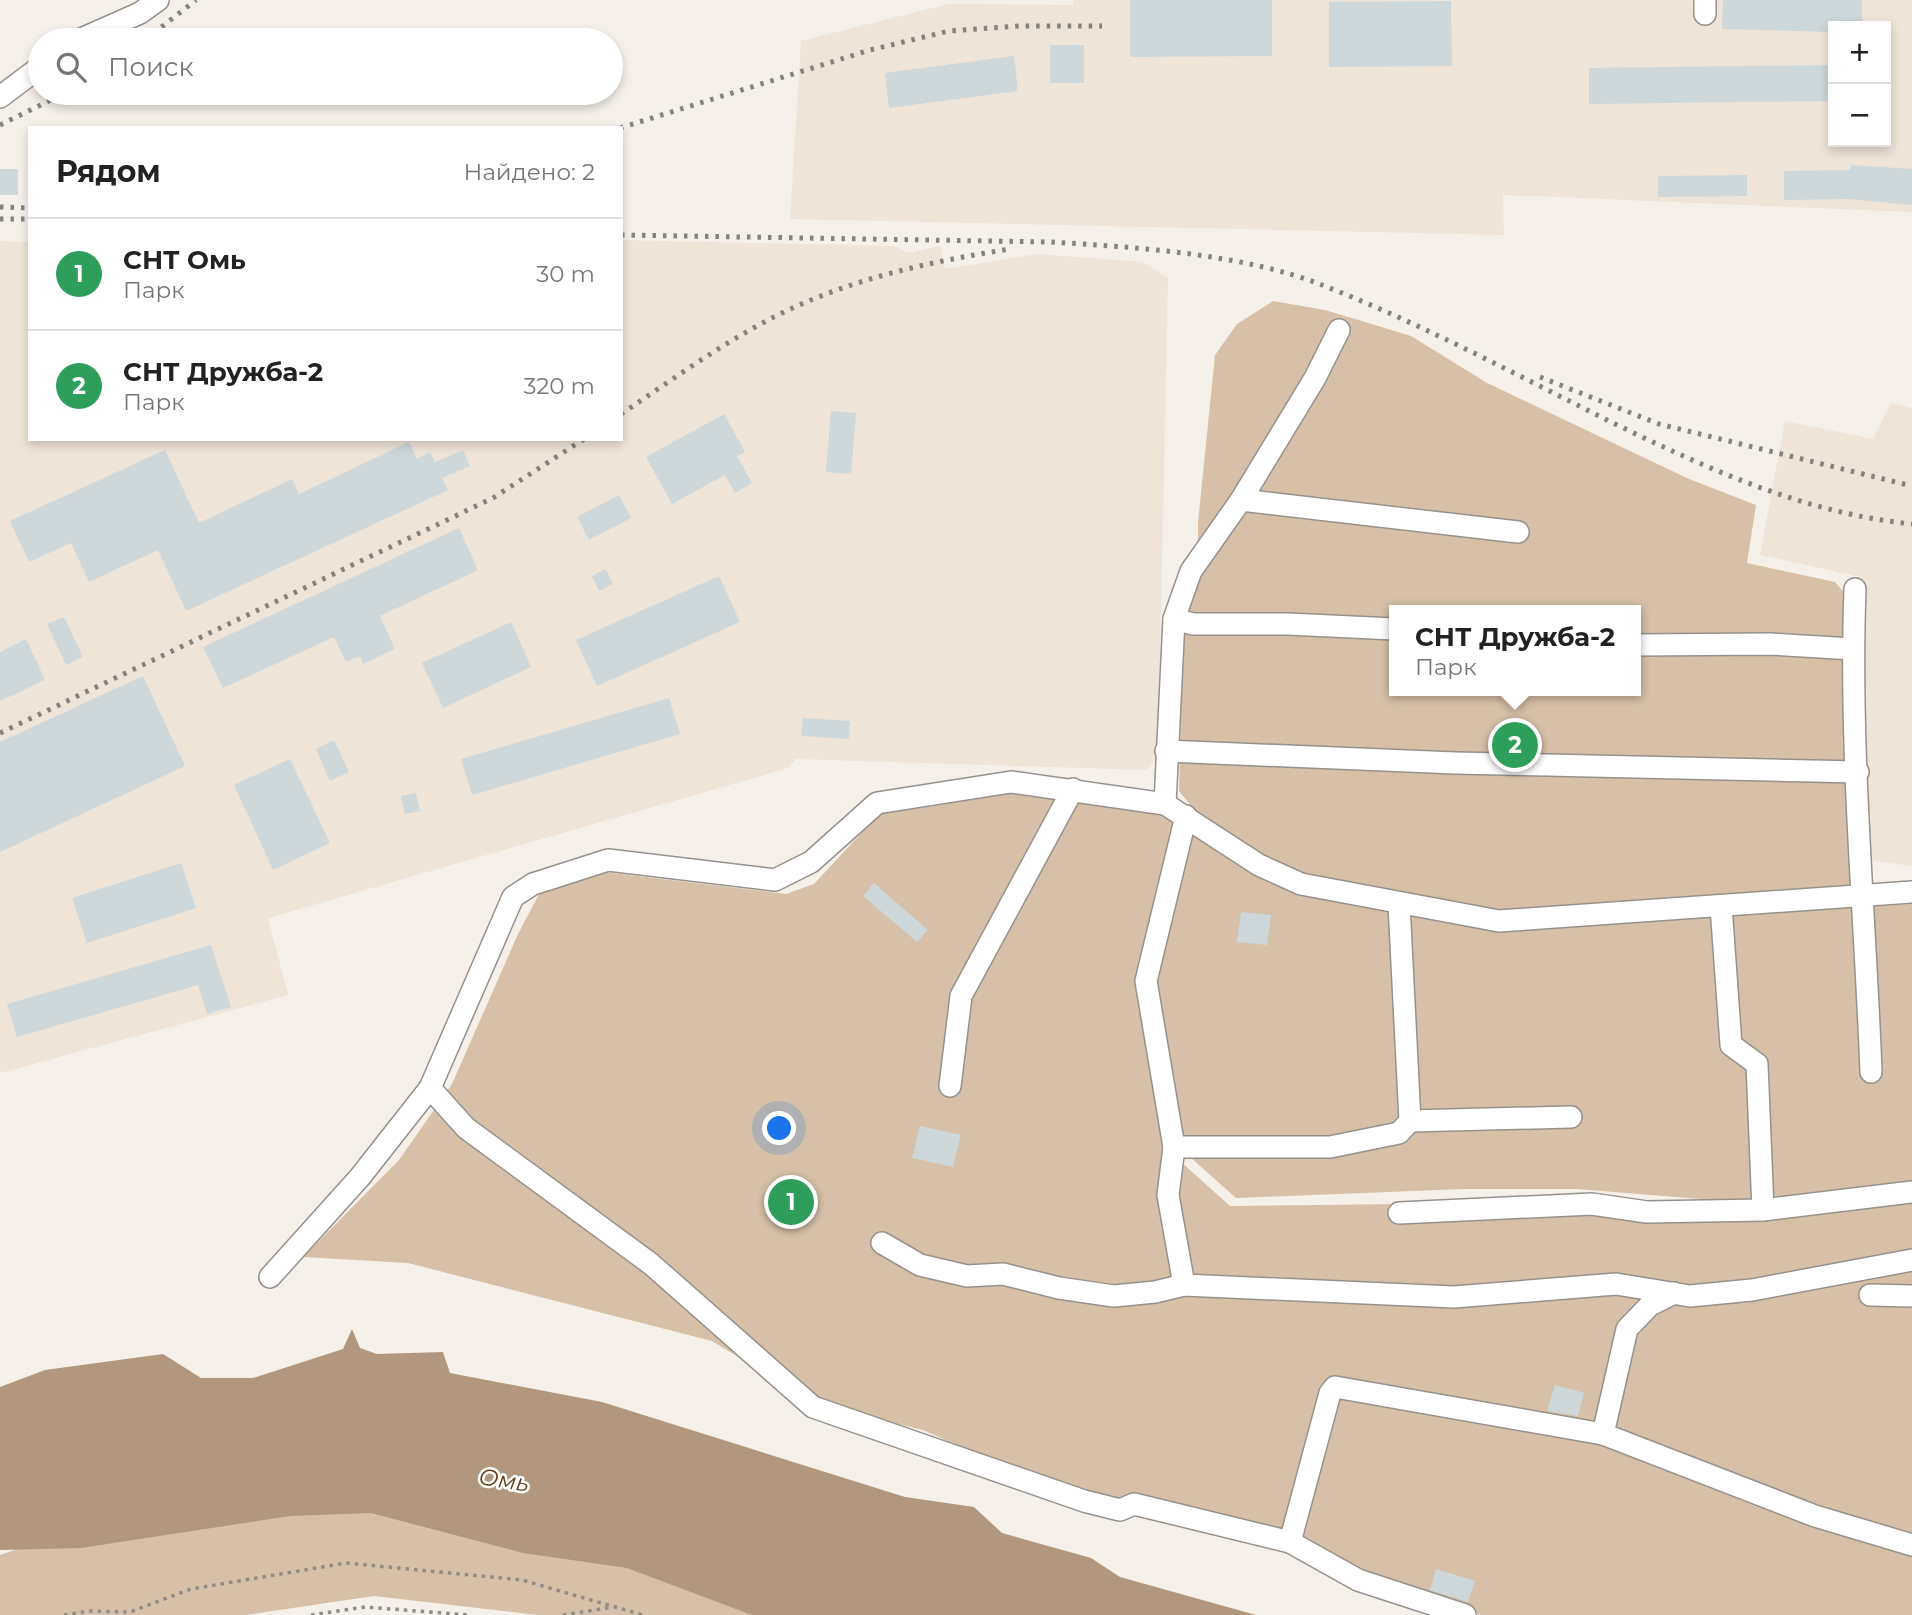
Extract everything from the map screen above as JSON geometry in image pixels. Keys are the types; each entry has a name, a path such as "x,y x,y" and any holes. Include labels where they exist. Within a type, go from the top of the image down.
{"street":[{"path":"106,28 140,13 158,0"},
{"path":"0,97 28,76"},
{"path":"1165,804 1174,619 1191,571 1241,500 1315,378 1339,330"},
{"path":"1241,500 1518,532"},
{"path":"1855,589 1853,649 1858,829 1864,894 1871,1072"},
{"path":"1174,619 1193,624 1288,624 1389,629"},
{"path":"1641,645 1770,644 1853,649"},
{"path":"1166,751 1455,763 1857,772"},
{"path":"270,1278 360,1177 430,1088 513,897 533,884 608,860 775,880 811,862 877,803 1011,782 1165,804 1259,865 1301,884 1499,921 1912,892"},
{"path":"950,1086 961,996 1073,789"},
{"path":"1184,1285 1168,1195 1174,1147 1146,981 1186,817"},
{"path":"1174,1147 1329,1147 1399,1133 1410,1121 1399,904"},
{"path":"1721,906 1731,1045 1756,1064 1763,1210"},
{"path":"430,1088 466,1128 651,1264 813,1407 1084,1501 1120,1510 1134,1504 1290,1542 1358,1580 1465,1615"},
{"path":"1410,1121 1571,1117"},
{"path":"1399,1213 1592,1204 1647,1212 1763,1210 1912,1192"},
{"path":"882,1243 920,1265 967,1276 1003,1274 1059,1288 1114,1296 1155,1293 1184,1285 1454,1297 1616,1284 1690,1296 1752,1290 1912,1260"},
{"path":"1602,1434 1627,1329 1650,1305 1674,1293"},
{"path":"1870,1295 1912,1296"},
{"path":"1290,1542 1329,1393 1335,1387 1602,1434 1815,1516 1912,1545"}],"path":[{"path":"64,1615 88,1611 130,1612 191,1589 346,1563 522,1580 643,1615"},
{"path":"563,1615 614,1606"},
{"path":"311,1615 365,1607 469,1615"}],"shaded area":[{"path":"1073,0 1912,0 1912,212 1503,195 1504,235 790,219 801,41 948,4 1073,5"},
{"path":"623,240 894,246 908,253 940,246 945,269 1036,254 1143,262 1168,278 1158,751 1146,770 796,759 788,768 268,918 288,995 0,1073 0,241 28,242 28,441 623,441"},
{"path":"1273,301 1325,310 1411,336 1487,383 1689,479 1756,505 1747,563 1835,582 1847,596 1853,908 1912,904 1912,1185 1787,1206 1577,1189 1463,1189 1236,1198 1181,1149 1151,977 1192,832 1192,807 1179,791 1183,633 1198,580 1198,523 1215,355 1237,324"},
{"path":"1891,403 1912,408 1912,866 1867,860 1860,577 1760,555 1785,421 1873,439"},
{"path":"1011,790 1162,813 1179,824 1141,981 1171,1153 1230,1206 1402,1204 1652,1208 1912,1201 1912,1615 1481,1615 1276,1548 1059,1490 923,1430 818,1405 712,1341 408,1263 303,1257 399,1160 452,1084 518,934 539,894 603,872 786,894 814,884 879,814 941,805"},
{"path":"355,1502 585,1545 783,1615 537,1615 374,1596 246,1615 0,1615 0,1555 56,1535"}],"water":[{"name":"Омь","path":"352,1329 360,1348 377,1354 443,1352 450,1373 602,1402 905,1497 974,1507 1002,1533 1091,1558 1120,1577 1256,1615 752,1615 627,1568 523,1553 371,1513 290,1516 81,1548 0,1550 0,1387 45,1370 163,1354 201,1378 253,1378 343,1349"}],"building":[{"path":"1130,0 1272,0 1272,56 1130,57"},
{"path":"1723,0 1862,0 1862,21 1828,21 1828,32 1722,29"},
{"path":"1451,1 1452,66 1329,67 1329,2"},
{"path":"1050,45 1084,45 1084,83 1050,83"},
{"path":"1014,56 1018,91 889,108 885,73"},
{"path":"1828,65 1828,101 1589,104 1589,68"},
{"path":"1851,165 1912,169 1912,205 1849,199 1784,200 1784,171 1850,170"},
{"path":"0,169 18,169 18,195 0,195"},
{"path":"1747,175 1747,196 1658,197 1658,176"},
{"path":"831,411 856,413 851,474 826,472"},
{"path":"724,414 745,452 737,456 752,483 735,493 725,475 672,504 646,457"},
{"path":"409,442 417,459 430,452 435,462 463,450 470,466 442,478 448,490 186,611 158,550 89,582 71,543 29,562 10,521 165,450 199,523 292,479 299,494"},
{"path":"619,495 631,518 589,540 577,517"},
{"path":"459,528 478,570 380,616 395,649 363,664 360,656 346,662 334,637 223,688 203,647"},
{"path":"606,569 613,584 599,591 592,576"},
{"path":"719,576 740,622 597,686 576,640"},
{"path":"64,617 83,657 66,665 47,624"},
{"path":"511,622 531,667 443,708 422,663"},
{"path":"26,639 45,680 0,701 0,652"},
{"path":"143,676 185,766 0,852 0,742"},
{"path":"669,698 680,734 472,795 461,759"},
{"path":"803,718 850,721 849,739 801,736"},
{"path":"334,740 349,772 330,781 316,749"},
{"path":"290,759 330,843 273,870 234,785"},
{"path":"416,793 420,811 405,814 401,796"},
{"path":"181,863 196,908 87,943 72,898"},
{"path":"874,883 928,930 917,942 863,896"},
{"path":"1241,912 1271,915 1267,945 1237,942"},
{"path":"211,945 231,1007 207,1014 198,985 17,1037 7,1004"},
{"path":"920,1126 961,1135 953,1167 912,1158"},
{"path":"1555,1385 1584,1393 1578,1416 1547,1411"},
{"path":"1436,1569 1475,1581 1468,1602 1430,1590"}],"railway":[{"path":"160,28 196,0"},
{"path":"623,127 870,50 949,31 1019,26 1102,26"},
{"path":"0,125 41,105"},
{"path":"0,207 28,208"},
{"path":"0,219 28,219"},
{"path":"623,235 1051,242 1189,254 1259,266 1322,285 1395,316 1609,421 1756,486 1832,510 1912,524"},
{"path":"623,413 732,341 798,305 887,274 1010,249"},
{"path":"1540,377 1659,424 1912,486"},
{"path":"0,733 493,498 581,441"}],"place":[{"name":"СНТ Дружба-2","path":"1515,745"},
{"name":"СНТ Омь","path":"791,1202"}]}
